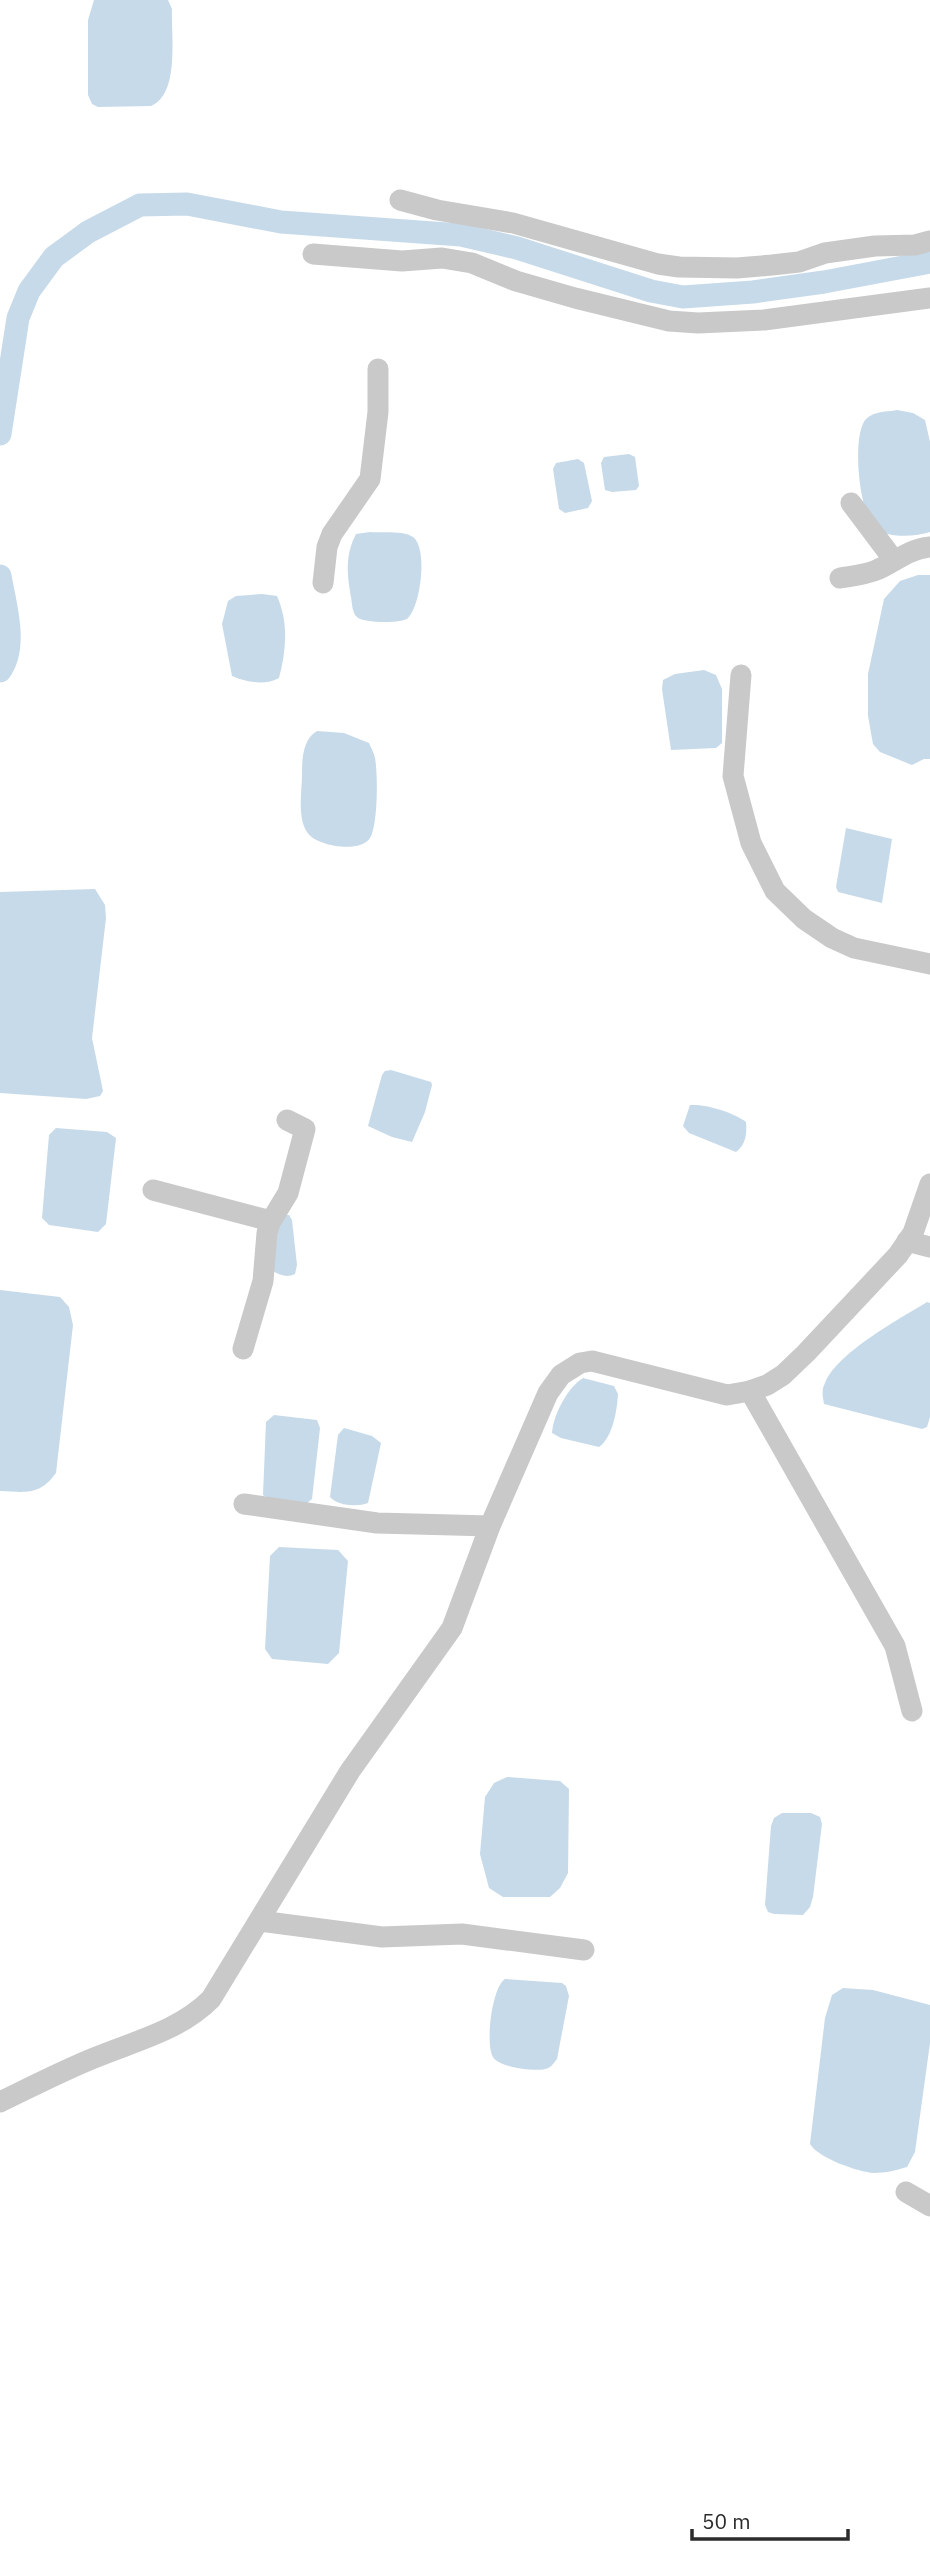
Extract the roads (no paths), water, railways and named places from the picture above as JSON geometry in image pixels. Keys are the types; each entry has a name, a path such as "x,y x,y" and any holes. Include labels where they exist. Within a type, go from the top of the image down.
{"street":[{"path":"400,200 437,210 513,223 658,264 679,267 772,265 799,262 825,253 875,246 915,245 930,241"},
{"path":"313,254 402,261 442,258 472,263 516,281 668,321 698,323 764,320 930,298"},
{"path":"323,583 327,547 332,534 370,479 378,412 378,369"},
{"path":"852,503 893,559"},
{"path":"841,578 875,571 893,559 930,547"},
{"path":"741,675 733,776 751,843 775,891 803,919 832,938 854,948 930,964"},
{"path":"243,1349 263,1281 267,1233 288,1193 305,1129 287,1120"},
{"path":"0,2102 90,2060 179,2025 198,2012 225,1980 350,1771 452,1628 490,1526 548,1393 561,1375 580,1363 592,1361 727,1395 767,1385 783,1375 898,1255 920,1217 930,1184"},
{"path":"153,1189 271,1221"},
{"path":"907,1241 930,1247"},
{"path":"750,1391 895,1646 912,1711"},
{"path":"244,1504 377,1523 490,1526"},
{"path":"260,1921 382,1937 462,1934 584,1950"},
{"path":"906,2192 930,2206"}],"water":[{"path":"94,0 168,0 172,9 173,48 170,77 166,90 151,106 98,107 92,104 88,95 88,20"},
{"path":"897,410 913,413 925,420 930,442 930,532 924,534 895,535 876,529 865,509 861,493 858,457 861,428 873,414"},
{"path":"629,454 635,457 639,486 636,490 605,490 601,463 604,457"},
{"path":"578,459 584,463 592,501 588,508 565,513 559,509 553,469 556,463"},
{"path":"404,533 418,543 421,564 419,590 413,611 404,620 366,621 354,613 348,572 350,549 356,534"},
{"path":"918,575 930,575 930,759 912,765 880,752 873,744 868,716 868,674 884,599 900,581"},
{"path":"236,596 277,596 285,627 285,647 279,678 256,682 232,676 222,624 228,601"},
{"path":"704,670 716,675 722,689 722,743 716,748 671,750 663,680 675,674"},
{"path":"317,731 344,733 369,743 373,752 377,775 376,811 373,831 365,843 348,847 328,844 312,837 304,826 301,804 303,755 306,744"},
{"path":"846,828 892,839 882,903 838,892 836,887"},
{"path":"95,889 105,905 106,918 92,1038 103,1091 100,1096 86,1099 0,1093 0,892"},
{"path":"391,1070 431,1082 432,1085 425,1112 412,1142 392,1137 368,1126 382,1075"},
{"path":"690,1105 719,1109 746,1122 742,1146 736,1152 689,1133 683,1126"},
{"path":"56,1128 107,1132 116,1138 106,1224 98,1232 49,1225 42,1218 49,1135"},
{"path":"284,1215 289,1215 292,1220 297,1265 295,1274 289,1276 273,1271 270,1256"},
{"path":"0,1290 60,1297 69,1307 73,1325 56,1473 44,1486 31,1491 0,1491"},
{"path":"927,1302 930,1303 930,1417 927,1427 922,1429 824,1404 824,1386 842,1360 886,1327"},
{"path":"583,1378 614,1386 618,1394 611,1430 599,1447 561,1438 552,1433 562,1402"},
{"path":"274,1415 317,1420 320,1428 312,1499 306,1504 263,1495 266,1422"},
{"path":"344,1428 372,1436 381,1443 368,1503 348,1505 330,1497 338,1435"},
{"path":"279,1547 338,1550 348,1561 339,1653 328,1664 272,1659 265,1649 270,1556"},
{"path":"507,1777 560,1781 569,1789 568,1873 560,1888 550,1897 503,1897 489,1888 480,1854 485,1797 494,1783"},
{"path":"782,1813 811,1813 820,1817 822,1824 813,1897 810,1907 803,1915 774,1914 768,1912 765,1905 771,1826 774,1818"},
{"path":"505,1979 562,1983 566,1986 569,1996 557,2059 549,2068 517,2068 502,2064 493,2057 490,2040 491,2016 500,1984"},
{"path":"843,1988 873,1990 930,2005 930,2043 915,2152 907,2167 878,2173 858,2170 830,2159 810,2144 825,2018 832,1995"}],"waterway":[{"path":"0,434 18,318 29,291 54,257 88,232 140,205 187,204 281,222 461,235 517,248 651,291 683,297 753,292 824,282 930,262"},
{"path":"0,576 9,625 8,650 0,671"}]}
